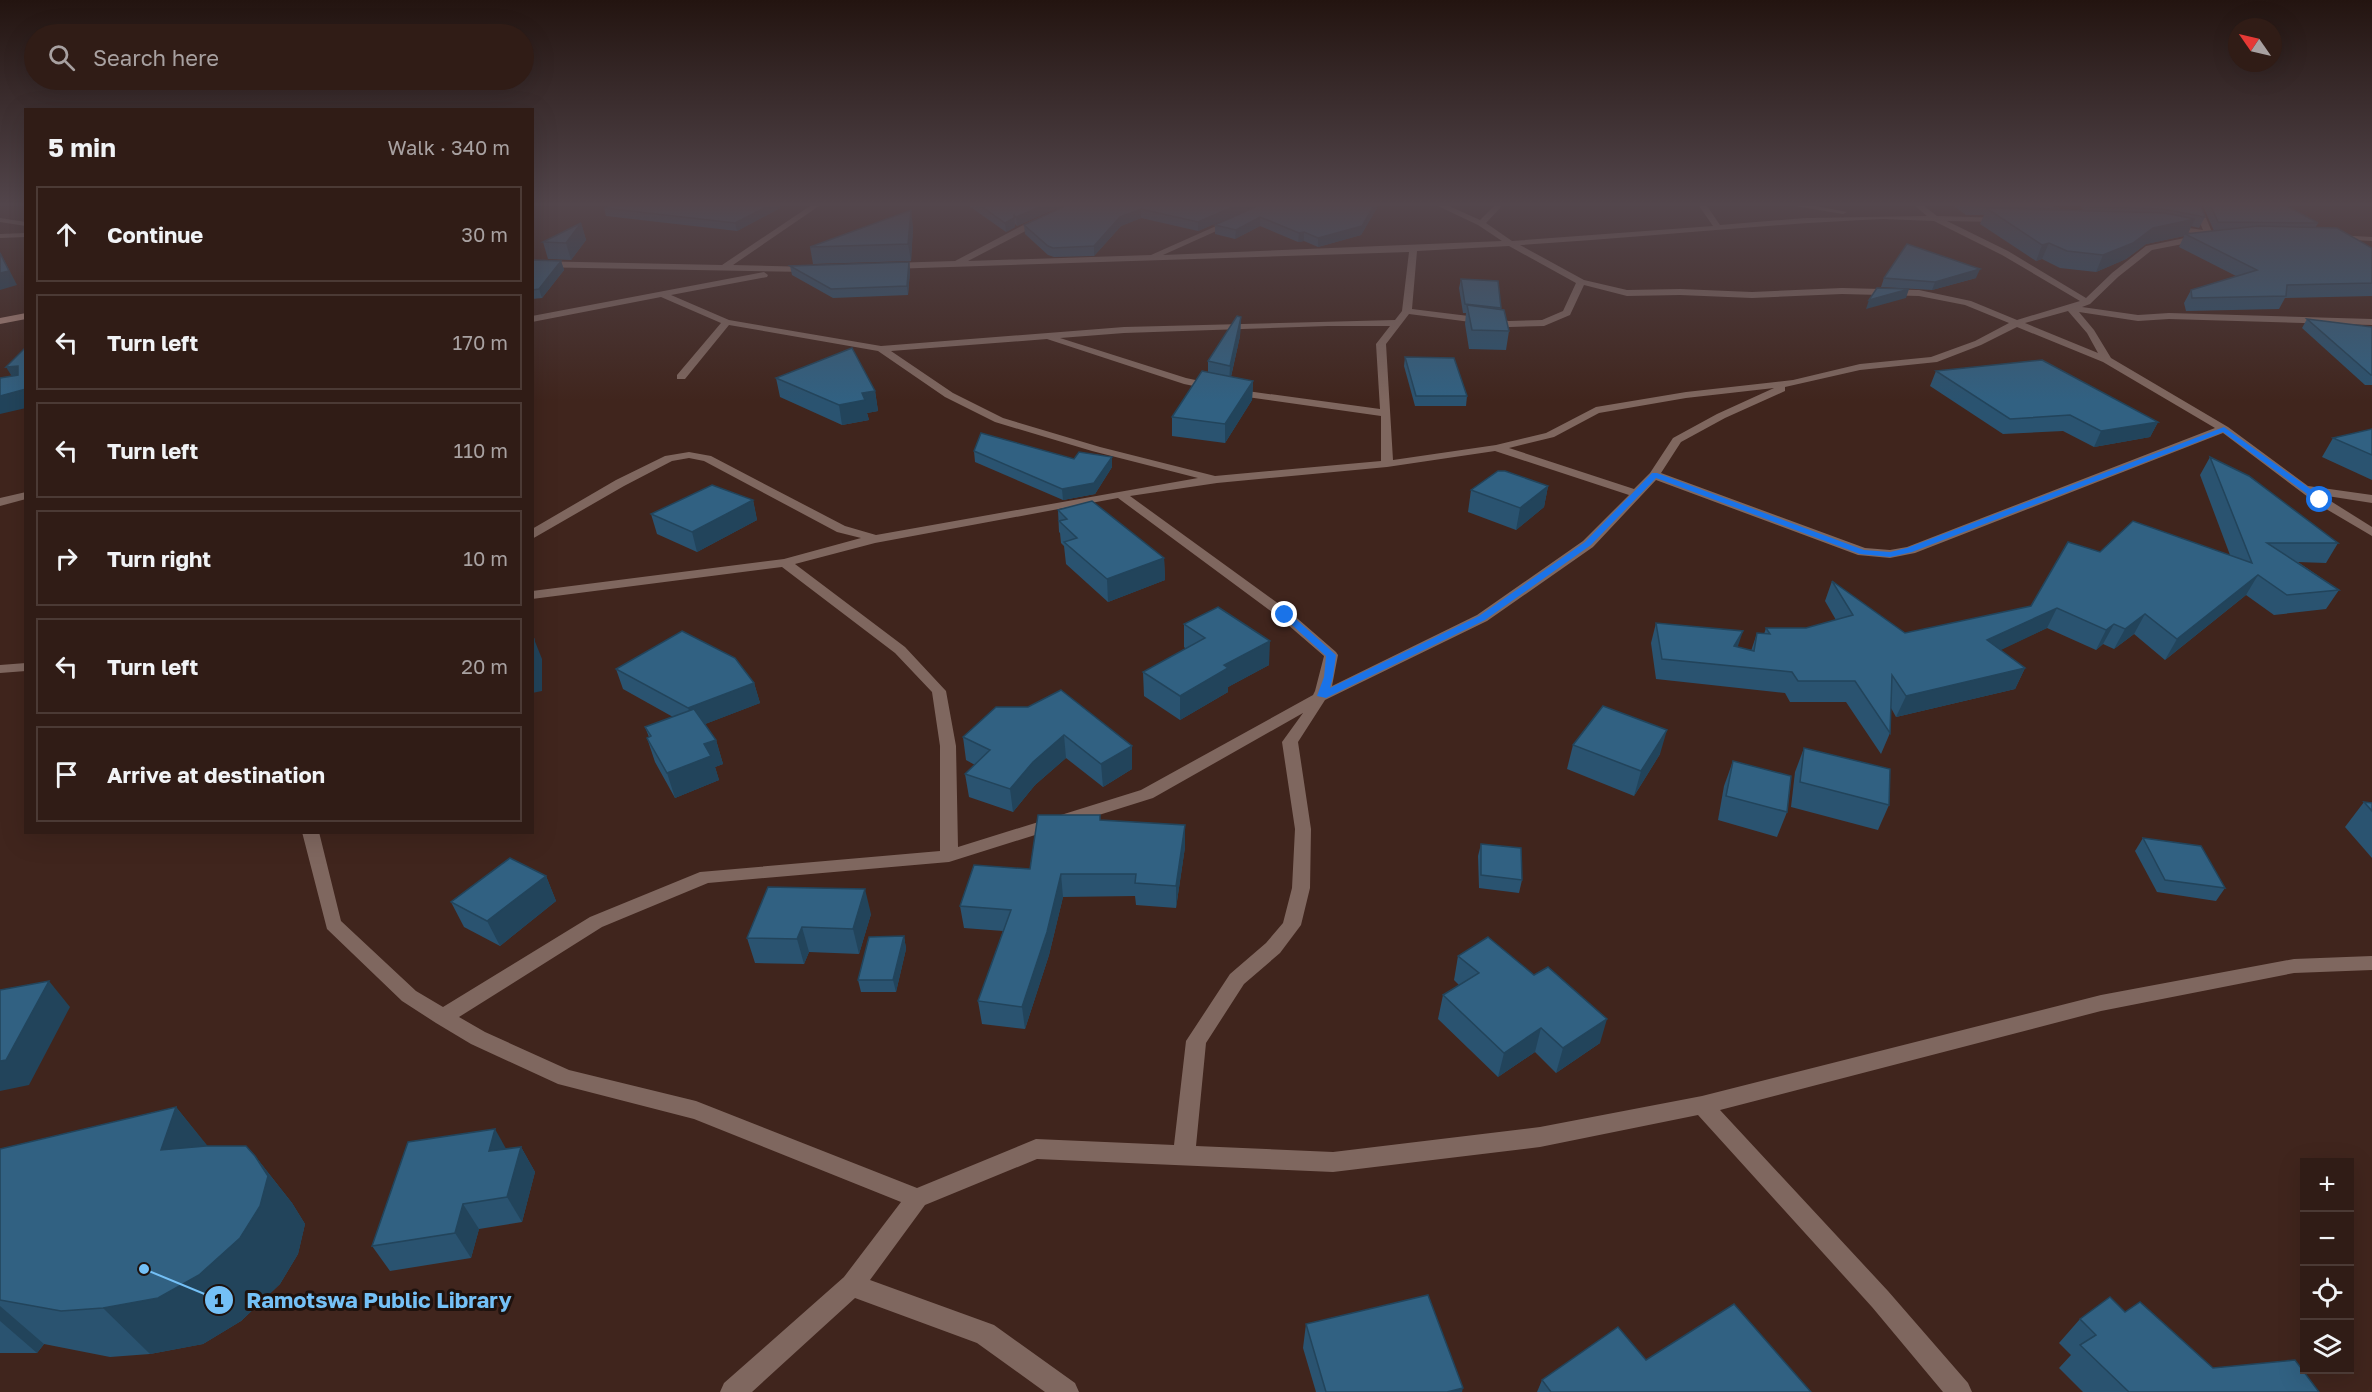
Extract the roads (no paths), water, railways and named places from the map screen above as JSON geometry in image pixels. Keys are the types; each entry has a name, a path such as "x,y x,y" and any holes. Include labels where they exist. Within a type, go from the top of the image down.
{"main road":[{"path":"0,321 24,316"}],"street":[{"path":"534,319 785,271"},
{"path":"1387,464 1389,427 1381,344 1407,311 1411,271"},
{"path":"1561,271 1581,282 1627,293 1680,292 1752,295 1842,291 1919,293 1968,303 2107,360 2224,429 2304,488 2372,532"},
{"path":"2035,271 2087,302"},
{"path":"534,595 784,563 874,538 1217,479 1387,464 1496,448 1550,435 1596,410 1686,395 1793,383 1860,367 1933,360 1978,343 2019,322 2087,302 2120,271"},
{"path":"1407,311 1509,324 1544,323 1567,313 1581,282"},
{"path":"663,295 727,322 881,348 1043,335 1328,322 1396,323"},
{"path":"2070,308 2138,318 2169,316 2372,322"},
{"path":"2070,308 2091,332 2107,360"},
{"path":"681,377 727,322"},
{"path":"1043,335 1184,381 1247,394 1386,413"},
{"path":"881,348 949,395 999,420 1217,479"},
{"path":"443,1017 596,922 706,877 949,856 1147,794 1322,696 1482,618 1588,544 1654,475 1677,440 1721,416 1793,383"},
{"path":"1654,475 1863,552 1890,554 1910,550 2224,429"},
{"path":"1496,448 1636,493"},
{"path":"534,534 620,483 669,458 689,455 707,458 841,529 874,538"},
{"path":"2304,488 2372,499"},
{"path":"1120,494 1285,615 1331,655 1329,677 1322,696 1290,742 1303,829 1301,888 1292,925 1273,948 1238,979 1196,1041 1184,1155"},
{"path":"0,502 24,496"},
{"path":"784,563 900,650 939,692 948,746 949,856"},
{"path":"0,669 24,667"},
{"path":"310,834 333,924 409,996 443,1017 478,1038 565,1078 696,1110 917,1198"},
{"path":"732,1392 852,1285 917,1198 1036,1149 1333,1162 1540,1137 1702,1105 2101,1003 2294,966 2372,963"},
{"path":"1702,1105 1880,1299 1959,1392"},
{"path":"852,1285 985,1334 1065,1392"}],"place":[{"name":"Ramotswa Public Library","path":"144,1269"}]}
